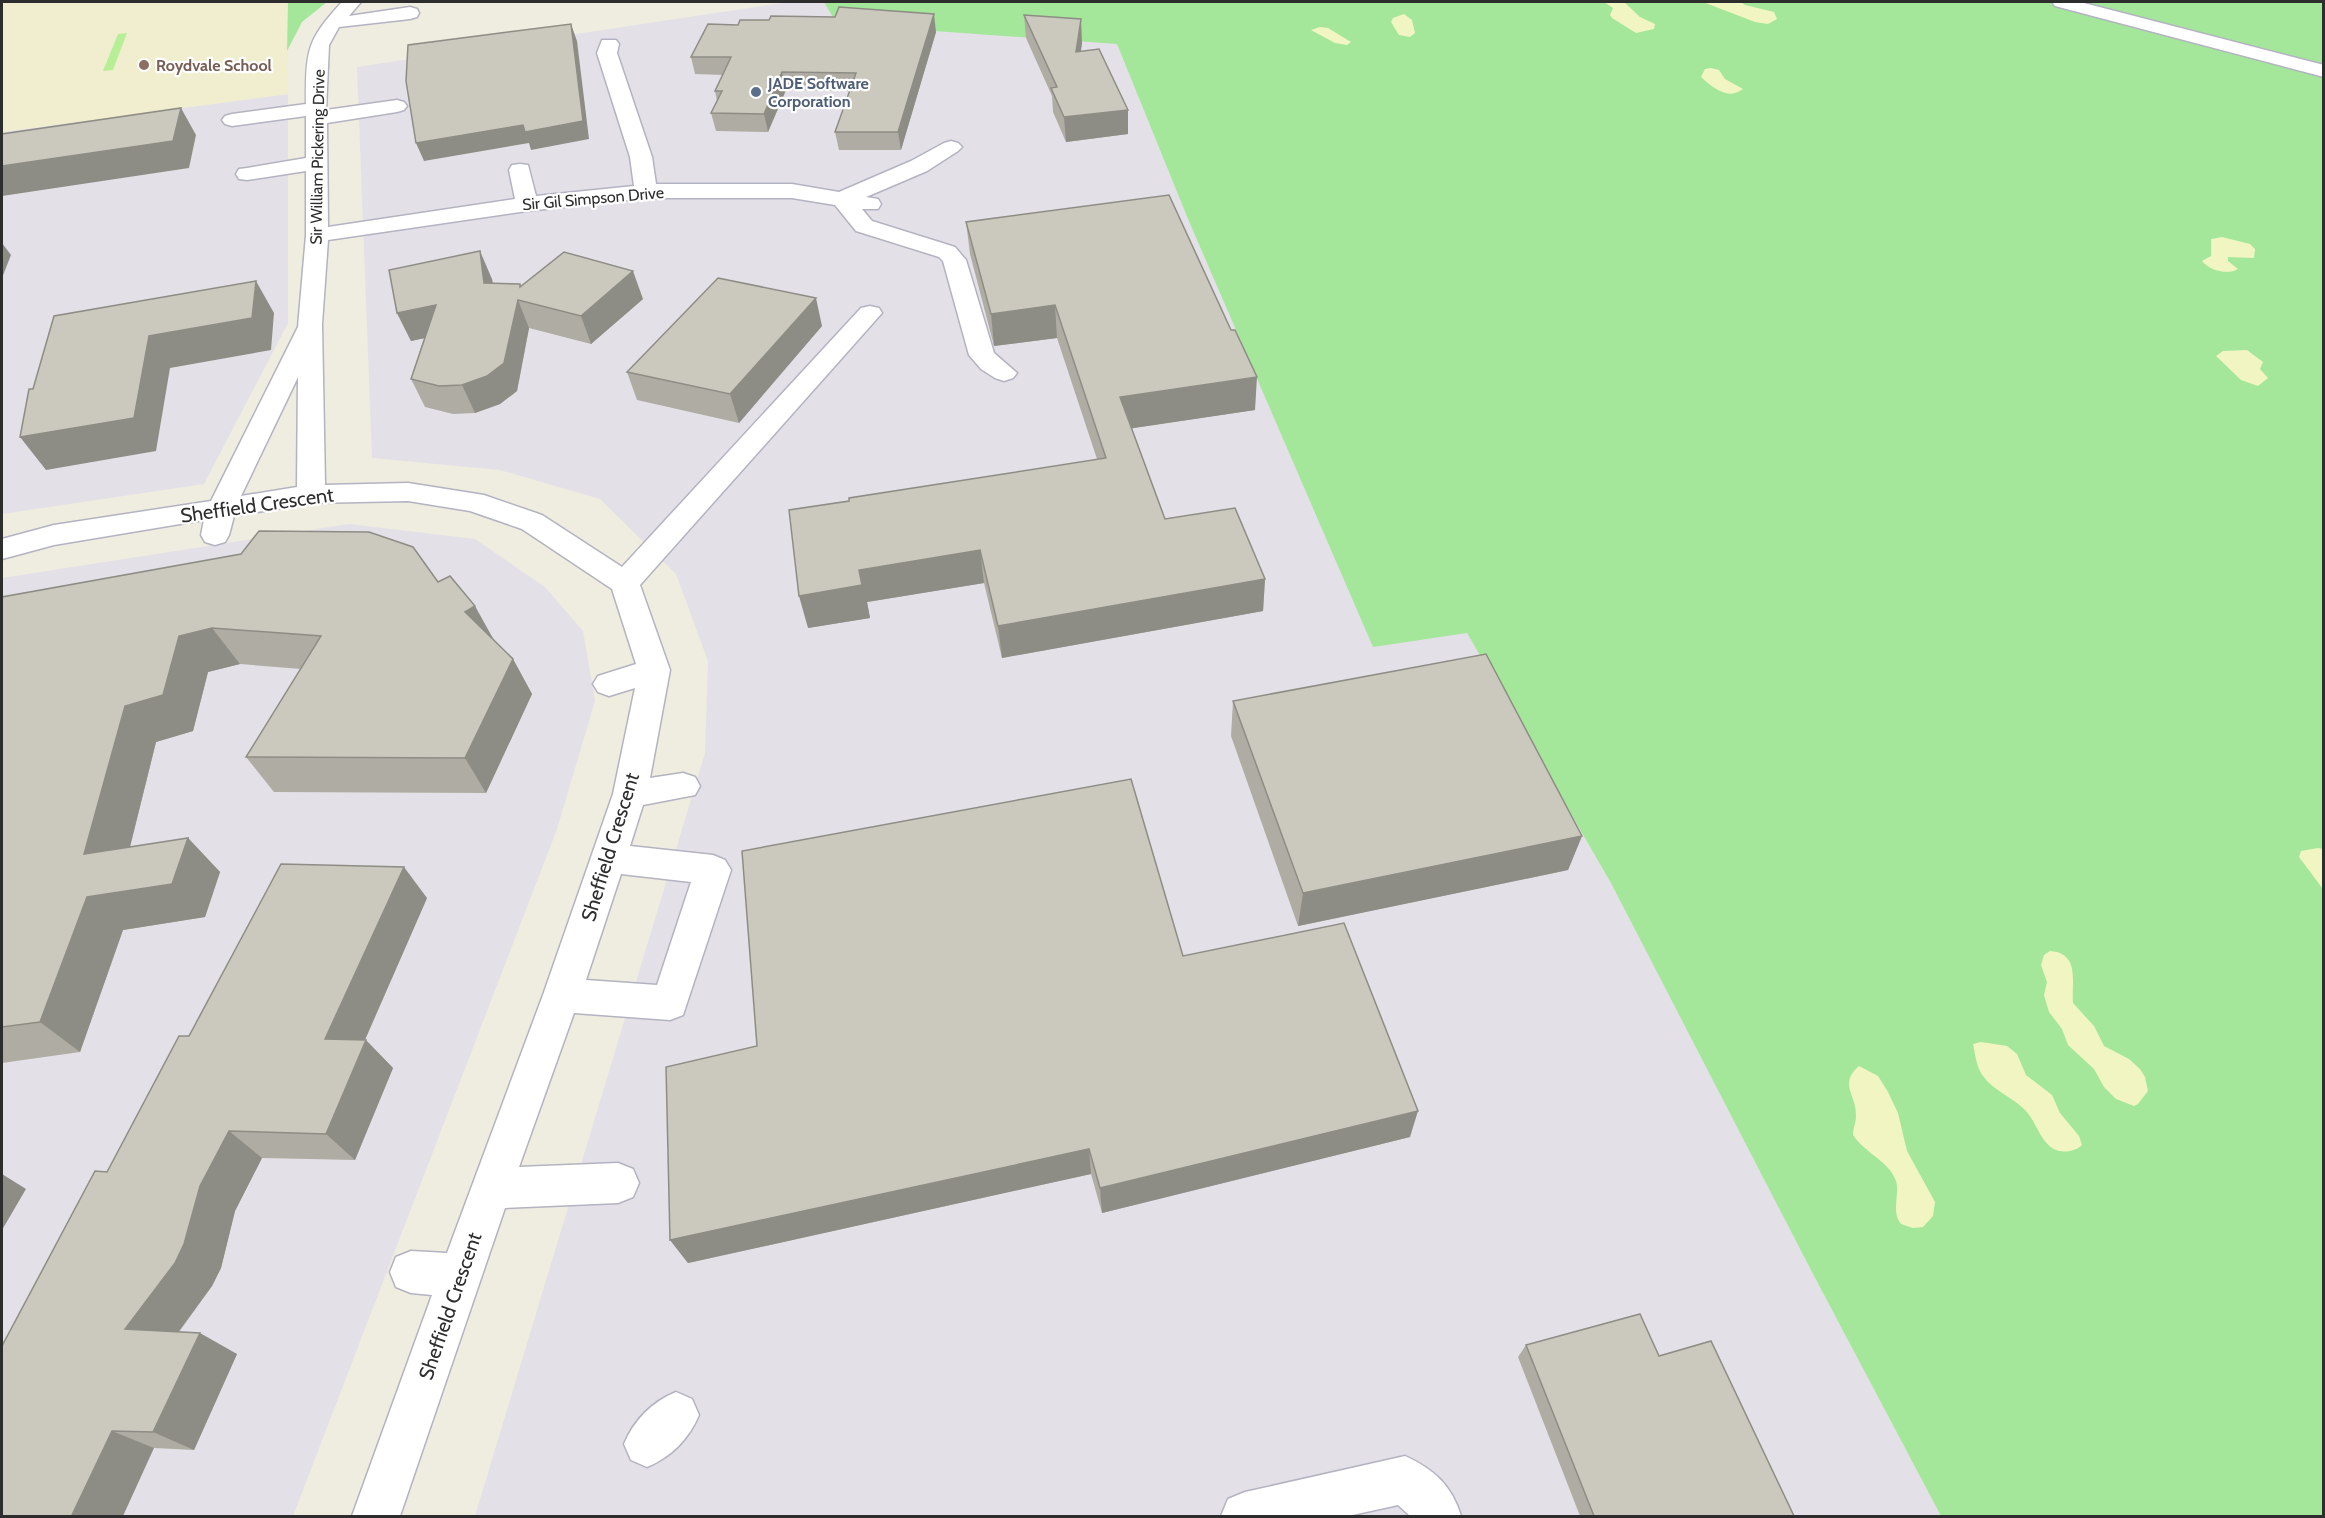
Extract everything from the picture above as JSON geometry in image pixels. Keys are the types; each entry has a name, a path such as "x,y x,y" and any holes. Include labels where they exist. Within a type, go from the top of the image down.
{"street":[{"name":"Sir William Pickering Drive","path":"311,494 310,324 317,235 316,82 320,45 333,22 352,2"},
{"path":"2061,2 2324,71"},
{"path":"333,22 358,21 410,13"},
{"path":"609,44 608,53 641,157 646,191"},
{"path":"232,120 397,106"},
{"path":"951,147 919,166 842,199 864,226 947,252 954,260 975,300 982,355 990,364 1004,373"},
{"path":"247,174 315,163"},
{"path":"520,170 527,204"},
{"name":"Sir Gil Simpson Drive","path":"317,235 527,204 646,191 795,184 842,199 870,204"},
{"path":"625,583 870,313"},
{"name":"Sir William Pickering Drive","path":"218,522 310,324"},
{"path":"258,373 291,364"},
{"name":"Sheffield Crescent","path":"2,549 54,535 218,522 311,494 408,492 474,502 532,522 625,583 654,670 630,794 562,995 491,1188 376,1516"},
{"path":"609,684 654,670"},
{"path":"630,794 683,786"},
{"path":"562,995 670,1003 713,870 609,858"},
{"path":"491,1188 618,1183"},
{"path":"411,1272 461,1275"},
{"path":"1245,1516 1405,1480 1433,1505 1437,1516"}],"shaded area":[{"name":"Roydvale School","path":"2,2 288,2 288,94 2,132"},
{"path":"789,2 824,2 838,24 1117,43 1188,219 1467,633 1624,906 1813,1274 1941,1516 475,1516 705,753 708,661 676,574 600,499 500,470 372,458 357,67"},
{"path":"288,94 288,323 204,484 2,514 2,132"},
{"path":"349,524 475,539 545,587 583,631 595,701 557,829 293,1516 2,1516 2,578"}],"green space":[{"path":"288,2 327,2 302,22 287,51"},
{"path":"824,2 2323,2 2323,1516 1941,1516 1612,885 1467,633 1373,647 1188,219 1117,44 837,24"},
{"path":"127,33 113,70 103,71 118,34"}],"sand":[{"path":"1604,2 1624,2 1640,17 1655,24 1654,29 1636,33 1612,18 1610,15 1613,8"},
{"path":"1703,2 1741,2 1774,12 1777,19 1768,24 1755,22"},
{"path":"1404,14 1412,20 1415,33 1410,37 1399,35 1391,22 1393,18"},
{"path":"1320,27 1328,28 1351,42 1347,45 1335,43 1311,30"},
{"path":"1705,69 1719,70 1725,79 1743,89 1732,94 1715,88 1701,77"},
{"path":"2222,237 2250,244 2255,249 2254,258 2228,257 2228,261 2238,269 2224,272 2214,270 2202,261 2211,256 2211,239"},
{"path":"2247,350 2263,362 2260,369 2268,378 2258,386 2241,380 2216,356 2223,351"},
{"path":"2323,849 2323,889 2299,857 2301,851"},
{"path":"2050,951 2060,953 2070,963 2073,1003 2094,1026 2104,1046 2129,1059 2145,1077 2148,1091 2138,1104 2134,1106 2116,1099 2104,1087 2094,1069 2068,1045 2062,1029 2049,1012 2044,995 2047,982 2041,965 2044,955"},
{"path":"1981,1042 2007,1046 2017,1054 2026,1075 2052,1095 2060,1113 2079,1136 2082,1145 2064,1152 2048,1145 2026,1111 1984,1078 1973,1044"},
{"path":"1859,1066 1878,1076 1888,1092 1898,1113 1907,1151 1935,1202 1933,1216 1923,1227 1913,1228 1901,1224 1896,1208 1897,1186 1893,1174 1853,1135 1856,1109 1849,1084 1853,1072"}],"building":[{"path":"839,7 934,14 898,132 835,132 856,73 782,72 764,114 711,113 722,91 715,91 731,57 691,57 708,24 738,25 740,20 769,20 771,16 835,17"},
{"path":"1024,15 1081,19 1076,52 1099,49 1128,110 1064,117 1051,88 1057,87"},
{"path":"571,24 583,121 525,132 523,125 416,143 406,81 408,45"},
{"path":"181,108 173,141 2,166 2,134"},
{"path":"1169,195 1231,330 1235,330 1257,377 1120,397 1165,519 1235,508 1265,579 998,626 980,550 859,570 862,585 799,596 789,510 849,501 849,498 1106,458 1055,305 991,314 966,222"},
{"path":"480,251 484,283 520,284 520,287 564,252 633,271 581,316 518,300 504,363 487,376 462,385 439,386 411,379 436,305 397,313 389,270"},
{"path":"718,278 816,298 730,394 627,372"},
{"path":"256,281 252,318 149,336 134,418 20,437 29,389 33,389 54,316"},
{"path":"259,531 369,532 413,547 438,582 450,576 475,606 465,612 513,659 465,758 246,757 321,636 212,628 179,636 163,695 125,706 84,854 188,838 172,884 87,897 40,1022 2,1027 2,597 241,554"},
{"path":"1486,654 1582,836 1303,893 1233,701"},
{"path":"1131,779 1183,956 1344,923 1418,1111 1100,1188 1089,1149 670,1240 666,1067 757,1046 742,851"},
{"path":"281,864 404,867 325,1039 366,1040 326,1134 229,1131 200,1186 184,1244 175,1263 125,1329 200,1333 153,1432 112,1431 72,1515 95,1516 2,1516 2,1346 95,1171 107,1172 179,1036 189,1036"},
{"path":"1640,1314 1659,1356 1711,1341 1794,1516 1594,1516 1526,1345"}],"place":[{"name":"Roydvale School","path":"144,65"},
{"name":"JADE Software Corporation","path":"756,92"}]}
